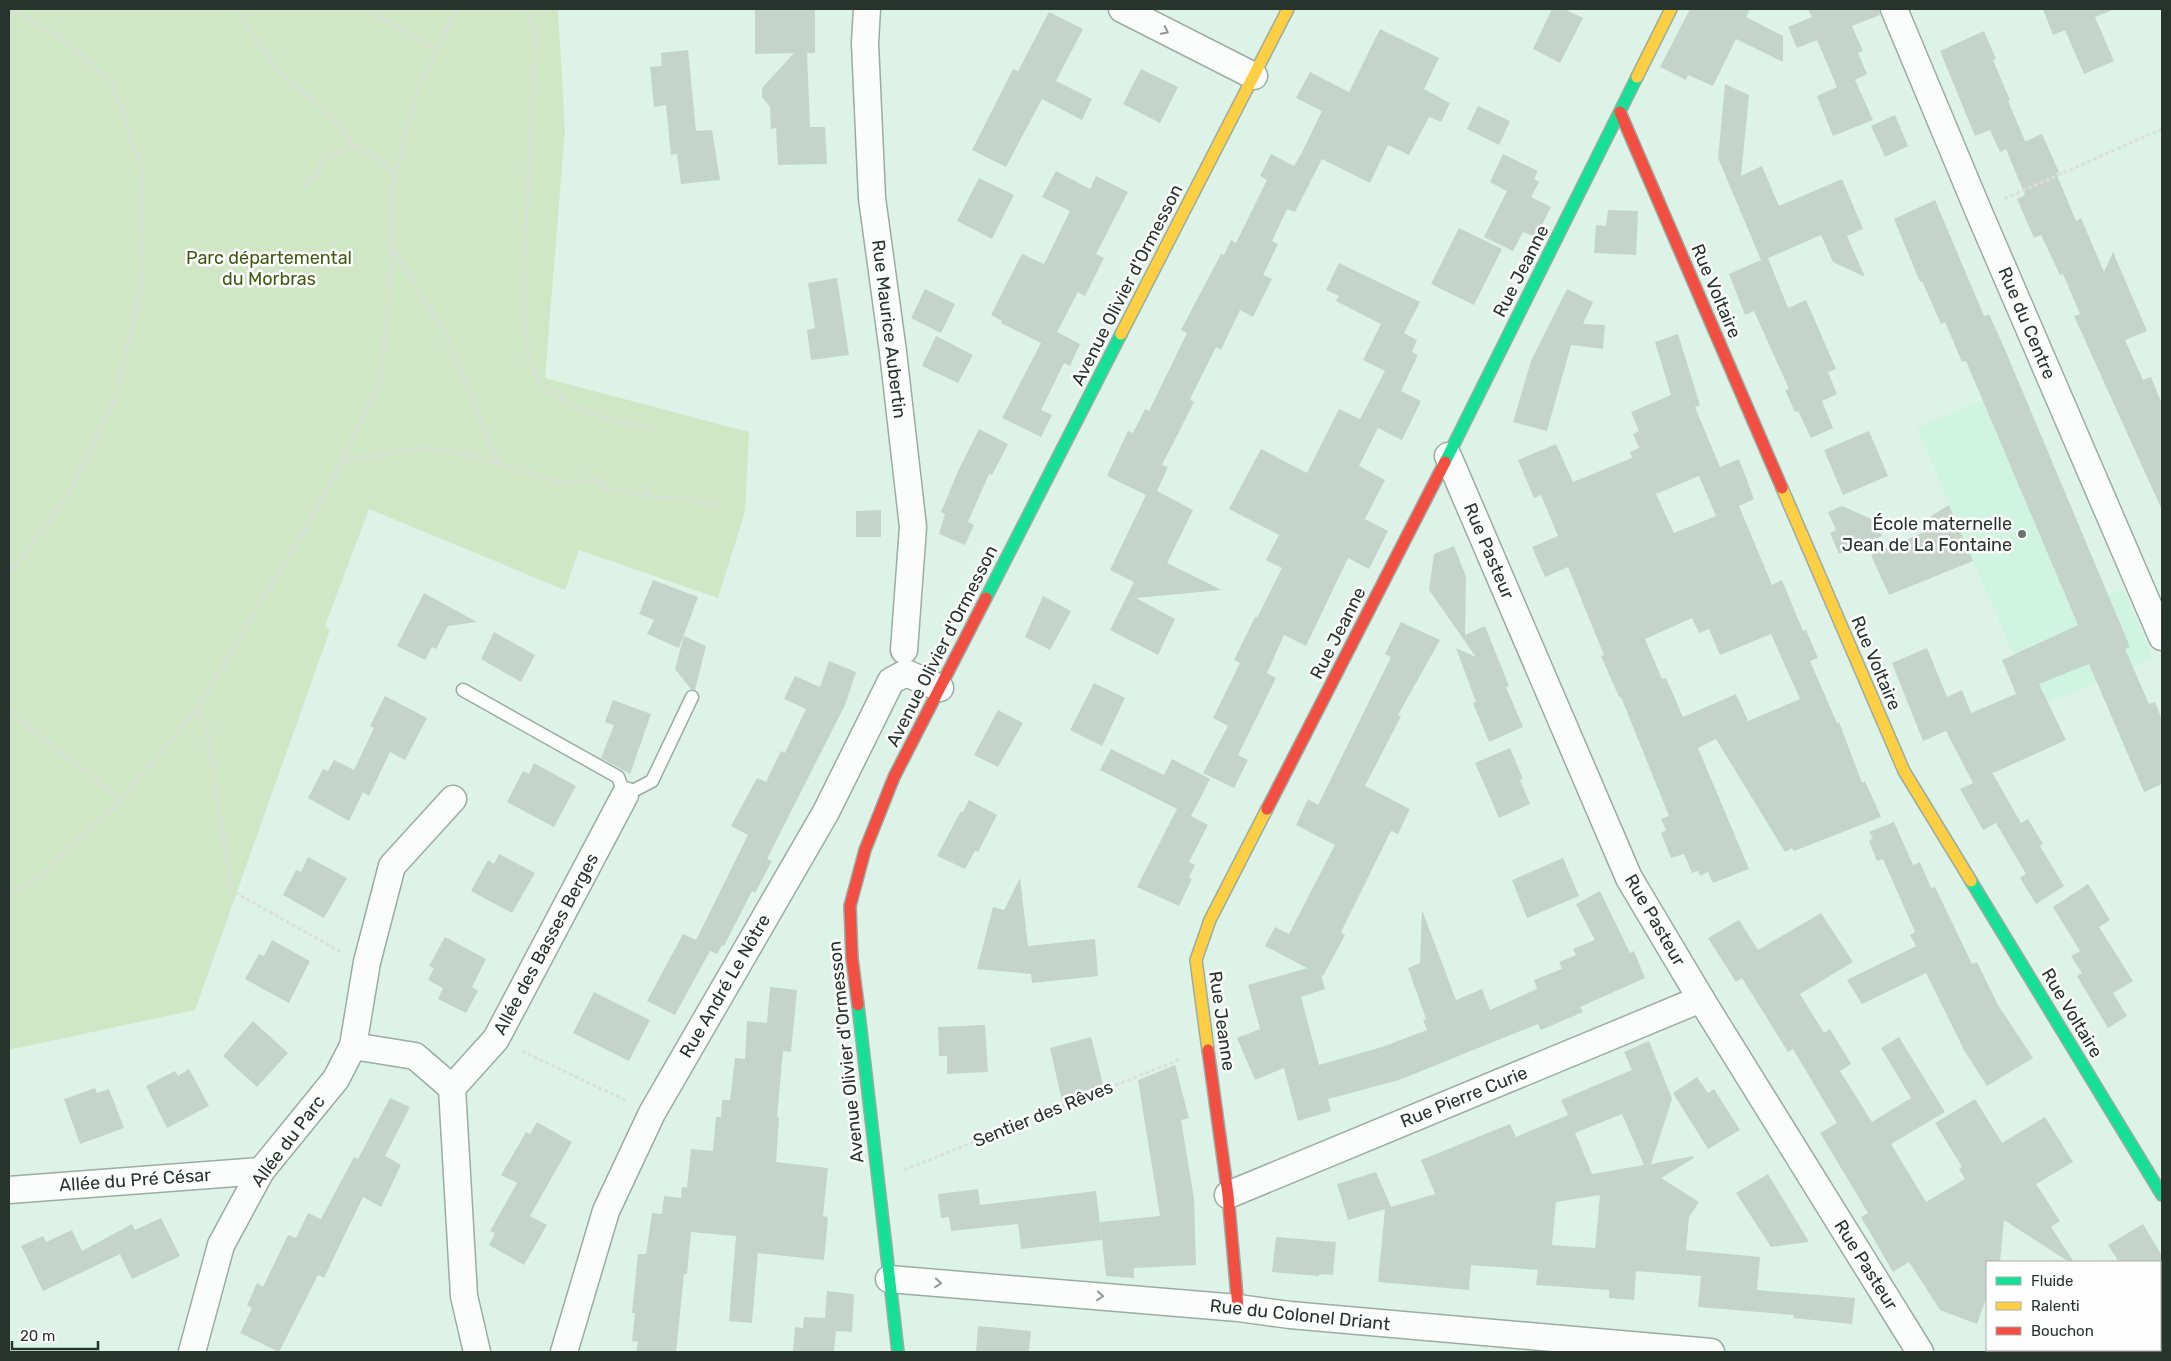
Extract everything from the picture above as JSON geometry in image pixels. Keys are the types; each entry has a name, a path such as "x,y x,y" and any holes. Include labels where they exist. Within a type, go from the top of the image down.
{"street":[{"name":"Rue Maurice Aubertin","path":"867,9 865,43 872,198 893,352 913,527 904,650"},
{"path":"1122,9 1254,76"},
{"name":"Avenue Olivier d'Ormesson","path":"898,1352 852,958 850,906 864,850 894,777 1288,9"},
{"name":"Rue Jeanne","path":"1238,1308 1228,1194 1222,1162 1196,960 1210,920 1448,456 1671,9"},
{"name":"Rue du Centre","path":"1894,9 1978,210 2162,637"},
{"name":"Rue Voltaire","path":"1620,112 1904,771 2162,1195"},
{"name":"Rue Pasteur","path":"1448,456 1629,878 1701,999 1920,1352"},
{"name":"Rue André Le Nôtre","path":"564,1352 606,1211 652,1113 826,812 891,681 906,673 940,688"},
{"name":"Allée des Basses Berges","path":"452,1088 496,1039 625,795"},
{"name":"Allée du Parc","path":"192,1352 221,1245 261,1171 336,1079 352,1046 367,962 392,866 453,799"},
{"name":"Rue Pierre Curie","path":"1228,1194 1701,999"},
{"path":"352,1046 415,1056 452,1088 464,1296 477,1352"},
{"name":"Allée du Pré César","path":"9,1190 261,1171"},
{"name":"Rue du Colonel Driant","path":"889,1279 1238,1308 1290,1315 1710,1352"}],"lane":[{"path":"463,690 618,777 625,795 652,781 692,697"}],"path":[{"path":"9,575 68,495 116,397 141,288 142,171 113,85 62,38 12,9"},
{"path":"236,9 278,70 339,124 353,145 384,162 395,176"},
{"path":"368,9 437,50"},
{"path":"9,895 42,875 122,800 195,712 310,521 343,459 380,382 393,262 390,194 418,88 457,9"},
{"path":"525,9 536,30 523,293 528,354 541,385 572,406 611,420 655,428"},
{"path":"1978,210 2162,129"},
{"path":"303,186 314,178 323,160 353,145"},
{"path":"392,249 448,338 498,463"},
{"path":"343,459 348,462 373,455 415,449 448,452 498,463 549,480 574,485 584,480 597,480 602,481 603,488 620,492 693,500 718,505"},
{"path":"645,495 648,486"},
{"path":"9,711 122,800"},
{"path":"195,712 200,714 207,730 231,887 236,893 351,957 367,962"},
{"path":"496,1039 652,1113"},
{"name":"Sentier des Rêves","path":"878,1181 1208,1048"}],"shaded area":[{"name":"École maternelle Jean de La Fontaine","path":"2020,384 2108,595 2123,588 2153,659 2036,708 1917,428"}],"green space":[{"name":"Parc départemental du Morbras","path":"9,9 558,9 565,130 545,378 749,432 745,512 718,598 579,550 565,590 369,509 325,626 330,630 195,1010 9,1050"}],"building":[{"path":"755,9 815,9 815,53 807,53 810,127 825,127 827,164 778,165 776,128 771,129 770,107 762,97 762,88 794,53 755,54"},
{"path":"1552,9 1564,9 1583,18 1560,63 1533,49"},
{"path":"1690,9 1750,9 1746,17 1783,36 1783,62 1736,39 1713,86 1688,75 1686,80 1660,67"},
{"path":"1808,9 1879,9 1880,15 1852,26 1863,51 1858,53 1867,74 1855,80 1873,120 1833,136 1817,96 1837,87 1817,40 1797,48 1788,27 1812,17"},
{"path":"2043,9 2115,9 2095,17 2114,61 2084,74 2065,30 2053,35"},
{"path":"1049,12 1083,29 1056,81 1092,99 1082,120 1042,99 1006,167 972,150 1013,69 1018,71"},
{"path":"1380,29 1439,58 1424,89 1450,103 1441,122 1429,117 1409,155 1388,145 1370,183 1322,159 1295,212 1287,209 1272,241 1278,244 1263,275 1272,279 1253,317 1240,310 1221,350 1216,347 1190,399 1194,402 1162,465 1168,467 1157,491 1193,510 1167,563 1222,590 1136,598 1175,619 1158,655 1110,630 1134,582 1110,570 1146,495 1107,476 1128,431 1133,433 1145,409 1149,411 1187,333 1181,330 1221,254 1224,255 1231,240 1236,243 1267,180 1260,176 1271,154 1294,166 1301,154 1322,111 1296,98 1310,72 1349,92"},
{"path":"1984,31 1996,59 1993,60 2010,100 2008,101 2025,141 2014,146 2042,134 2059,172 2056,173 2076,221 2081,218 2104,272 2113,252 2147,331 2125,340 2143,380 2151,377 2162,404 2162,510 2074,316 2080,314 2063,274 2060,275 2041,235 2034,238 2017,199 2025,195 2006,149 2000,152 1990,130 1975,136 1940,51"},
{"path":"688,50 696,131 712,130 720,180 681,184 677,154 671,155 666,105 654,107 650,67 662,66 661,53"},
{"path":"1141,69 1178,87 1160,123 1123,104"},
{"path":"1725,84 1749,95 1741,176 1762,166 1779,206 1842,179 1863,229 1847,236 1865,277 1833,262 1821,235 1768,258 1788,308 1806,300 1836,369 1828,372 1837,394 1822,401 1833,428 1811,438 1798,411 1795,412 1785,390 1789,389 1754,311 1745,315 1729,274 1761,260 1718,158"},
{"path":"1478,106 1510,121 1499,145 1467,129"},
{"path":"1895,115 1908,146 1885,157 1871,126"},
{"path":"1503,154 1538,171 1534,179 1539,182 1531,197 1551,207 1536,237 1523,232 1513,251 1484,237 1507,191 1490,182"},
{"path":"1056,171 1090,189 1096,176 1128,192 1096,254 1104,258 1085,296 1078,292 1057,332 1080,344 1070,366 1064,363 1041,410 1052,415 1041,437 1002,418 1041,343 1001,323 1002,321 991,315 1022,254 1044,264 1070,211 1042,197"},
{"path":"979,178 1014,195 992,239 957,221"},
{"path":"1935,200 1984,316 1989,314 2003,345 2130,647 2125,649 2149,704 2155,702 2162,720 2162,784 2144,792 2089,664 2039,684 2066,740 1991,774 1993,774 2021,823 2028,819 2043,844 2040,846 2064,886 2036,904 2020,878 2026,874 1996,823 1983,830 1960,789 1973,783 1946,731 1923,741 1892,663 1927,648 1947,697 1962,690 1971,713 2016,694 2002,660 2078,625 1966,361 1962,362 1945,322 1941,324 1922,281 1920,282 1894,219"},
{"path":"1608,210 1638,211 1636,255 1594,253 1596,225 1606,226"},
{"path":"1459,228 1502,249 1474,305 1431,284"},
{"path":"1339,263 1420,302 1404,333 1417,340 1412,352 1418,355 1401,391 1421,401 1402,440 1378,428 1359,466 1385,480 1365,519 1388,531 1369,569 1348,558 1306,646 1284,635 1267,673 1276,678 1238,755 1248,760 1234,788 1203,773 1228,726 1213,718 1240,663 1234,660 1282,568 1266,560 1279,535 1229,509 1261,449 1307,473 1339,409 1360,419 1385,371 1363,360 1381,324 1336,301 1339,296 1326,290"},
{"path":"837,278 849,355 811,360 807,330 815,328 808,283"},
{"path":"925,289 955,304 941,333 911,318"},
{"path":"1567,289 1593,302 1583,324 1605,325 1603,349 1571,345 1547,431 1513,422 1531,361"},
{"path":"1678,334 1700,405 1695,407 1720,467 1739,459 1754,499 1739,506 1772,585 1782,580 1803,631 1806,630 1818,658 1810,661 1837,723 1839,722 1862,783 1865,781 1881,817 1794,851 1792,848 1785,852 1716,739 1698,748 1749,869 1713,883 1708,872 1700,876 1698,871 1692,873 1684,854 1671,858 1661,833 1666,830 1661,819 1669,816 1621,697 1619,697 1601,656 1604,655 1568,567 1545,577 1532,547 1558,536 1541,495 1534,498 1518,460 1556,444 1573,482 1632,458 1630,452 1639,448 1633,434 1639,431 1631,412 1671,395 1655,342","holes":["1699,476 1716,516 1674,533 1656,494","1692,618 1699,633 1709,629 1720,655 1771,634 1800,699 1748,721 1736,694 1683,717 1666,678 1662,679 1645,639"]},
{"path":"936,336 973,355 958,383 922,366"},
{"path":"979,429 1008,444 992,475 989,474 968,522 974,525 965,545 939,534 945,514 941,512 958,471"},
{"path":"1869,431 1888,476 1843,495 1824,450"},
{"path":"1949,505 1973,561 1889,595 1871,555 1935,527 1931,516"},
{"path":"1842,506 1876,521 1882,536 1839,554 1830,533 1836,530 1828,512"},
{"path":"881,510 881,537 856,537 856,511"},
{"path":"1454,546 1466,577 1465,635 1485,626 1509,686 1506,687 1523,727 1489,742 1473,703 1476,702 1456,648 1476,657 1429,590 1434,554"},
{"path":"653,580 698,597 679,648 647,634 654,620 639,614"},
{"path":"424,593 477,622 448,626 436,649 432,647 425,660 397,646"},
{"path":"1043,596 1071,611 1050,650 1025,637"},
{"path":"1401,622 1440,640 1398,715 1401,716 1365,786 1410,809 1398,834 1391,831 1341,932 1345,935 1323,976 1321,975 1325,989 1301,997 1319,1065 1382,1047 1427,1030 1423,1020 1426,1019 1408,968 1420,963 1422,910 1456,1000 1482,989 1490,1010 1537,989 1534,980 1562,969 1559,962 1576,955 1573,949 1595,940 1576,904 1600,891 1630,953 1634,951 1645,978 1580,1007 1583,1012 1541,1030 1538,1024 1399,1080 1328,1099 1331,1111 1298,1121 1284,1068 1255,1080 1237,1038 1260,1029 1248,985 1307,968 1265,946 1275,927 1289,934 1335,845 1296,825 1308,799 1318,805 1391,657 1385,654"},
{"path":"494,632 535,655 521,682 481,659"},
{"path":"684,636 706,646 695,690 691,689 675,669"},
{"path":"829,661 856,672 845,705 767,859 772,861 755,893 752,891 724,946 722,945 717,954 710,951 675,1015 647,1001 683,934 696,940 748,835 731,826 757,778 766,782 781,751 785,753 806,709 784,699 795,676 820,687"},
{"path":"1094,683 1125,698 1102,746 1070,730"},
{"path":"385,696 427,718 405,760 390,752 369,796 363,792 349,821 308,798 323,769 328,771 334,760 354,770 374,728 370,726"},
{"path":"613,700 651,714 630,774 601,758 614,725 605,722"},
{"path":"998,710 1023,723 998,767 974,755"},
{"path":"1510,748 1523,779 1520,780 1530,804 1499,818 1475,763"},
{"path":"1111,749 1164,775 1172,759 1210,779 1191,816 1208,825 1189,862 1195,865 1189,877 1192,879 1179,906 1137,887 1177,809 1100,770"},
{"path":"534,763 576,786 554,827 507,802 523,771 529,774"},
{"path":"969,800 997,815 978,852 975,851 965,869 937,856"},
{"path":"1894,822 1913,865 1920,862 1931,888 1935,887 1972,964 1977,962 1998,1005 2033,1058 1987,1086 1964,1050 1926,973 1862,1004 1847,980 1916,946 1910,935 1915,932 1883,859 1877,861 1869,841 1873,838 1869,832"},
{"path":"499,854 535,873 512,913 471,891 488,860 494,864"},
{"path":"308,857 347,878 324,918 283,895 296,870 301,872"},
{"path":"1563,858 1579,896 1527,918 1512,880"},
{"path":"1020,878 1028,946 1095,939 1098,976 1032,983 1031,974 977,969 993,907 1004,910"},
{"path":"2088,884 2110,920 2099,927 2133,981 2113,993 2127,1016 2108,1028 2077,976 2082,973 2071,956 2080,951 2053,907"},
{"path":"1821,913 1853,962 1800,994 1824,1033 1830,1029 1851,1064 1840,1071 1872,1122 1911,1098 1881,1048 1899,1037 1945,1112 1891,1144 1926,1202 1965,1179 1959,1169 1962,1167 1935,1123 1975,1099 2002,1143 2045,1117 2073,1162 2036,1184 2060,1221 2051,1227 2073,1261 2067,1261 2004,1220 2000,1261 1986,1261 1986,1299 1977,1324 1940,1310 1909,1262 1893,1272 1861,1217 1868,1213 1820,1133 1837,1123 1793,1049 1788,1052 1742,978 1736,982 1708,938 1739,920 1758,950"},
{"path":"445,937 486,959 472,987 478,991 466,1013 438,999 443,988 428,980 434,968 429,966"},
{"path":"272,940 310,961 289,1003 245,979 259,954 264,956"},
{"path":"770,987 797,990 791,1052 783,1051 777,1117 779,1117 776,1162 828,1168 823,1216 828,1217 824,1260 758,1253 752,1323 729,1321 736,1236 691,1232 687,1274 684,1274 676,1352 636,1352 638,1342 632,1341 635,1313 632,1313 638,1254 646,1254 652,1213 662,1214 664,1196 681,1198 682,1187 687,1188 691,1149 713,1151 716,1117 721,1117 722,1100 730,1100 735,1058 745,1059 747,1021 767,1023"},
{"path":"594,992 650,1020 629,1061 573,1033"},
{"path":"253,1021 288,1053 257,1087 223,1056"},
{"path":"985,1025 988,1072 947,1074 947,1056 939,1056 938,1027"},
{"path":"1091,1037 1103,1084 1062,1101 1050,1048"},
{"path":"1649,1041 1672,1099 1651,1164 1693,1156 1694,1158 1661,1178 1699,1202 1689,1217 1686,1250 1760,1257 1757,1290 1855,1298 1852,1324 1793,1318 1794,1315 1698,1307 1701,1276 1636,1271 1634,1300 1609,1298 1609,1290 1536,1285 1538,1270 1471,1265 1469,1290 1378,1282 1385,1209 1348,1220 1337,1184 1376,1172 1391,1207 1435,1194 1421,1160 1510,1124 1516,1137 1568,1115 1561,1100 1632,1070 1624,1052","holes":["1622,1114 1644,1165 1592,1174 1575,1133","1600,1195 1595,1248 1552,1245 1556,1202"]},
{"path":"1175,1065 1189,1118 1181,1120 1194,1199 1196,1265 1134,1268 1134,1278 1106,1276 1100,1222 1160,1216 1138,1080"},
{"path":"189,1069 209,1106 167,1128 146,1086 175,1071 178,1076"},
{"path":"1697,1077 1708,1093 1714,1089 1740,1130 1708,1149 1673,1093"},
{"path":"95,1088 97,1093 109,1089 124,1128 80,1144 64,1099"},
{"path":"390,1098 410,1107 385,1156 401,1165 381,1207 363,1197 324,1278 318,1275 279,1352 240,1333 252,1308 247,1305 257,1283 263,1287 288,1235 296,1238 308,1213 321,1219 354,1157 358,1159"},
{"path":"537,1122 572,1142 530,1216 547,1225 524,1265 489,1245 495,1233 490,1231 517,1183 501,1175 526,1132 530,1134"},
{"path":"1768,1174 1809,1242 1771,1247 1736,1193"},
{"path":"978,1189 980,1205 1096,1191 1102,1240 1021,1249 1018,1224 951,1231 949,1217 941,1218 938,1194"},
{"path":"161,1218 180,1256 132,1279 120,1254 43,1291 21,1246 43,1236 46,1242 72,1230 82,1251 132,1224 135,1230"},
{"path":"2143,1224 2162,1256 2162,1262 2118,1261 2108,1245"},
{"path":"1276,1237 1336,1242 1333,1275 1319,1274 1319,1276 1272,1272"},
{"path":"827,1291 854,1294 852,1332 836,1331 834,1352 793,1352 795,1327 803,1328 804,1317 825,1318"},
{"path":"978,1326 1031,1331 1029,1352 976,1352"}],"traffic: fast":[{"path":"1445,462 1637,77"},
{"path":"986,598 1121,334"},
{"path":"1971,881 2162,1195"},
{"path":"858,1005 898,1352"}],"traffic: slow":[{"path":"1121,334 1288,9"},
{"path":"1637,77 1671,9"},
{"path":"1782,488 1904,771 1971,881"},
{"path":"1208,1050 1196,960 1210,920 1267,809"}],"traffic: jam":[{"path":"1620,112 1782,488"},
{"path":"1267,809 1445,462"},
{"path":"858,1005 852,958 850,906 865,850 894,777 986,598"},
{"path":"1208,1050 1228,1195 1238,1308"}],"place":[{"name":"École maternelle Jean de La Fontaine","path":"2022,534"}]}
